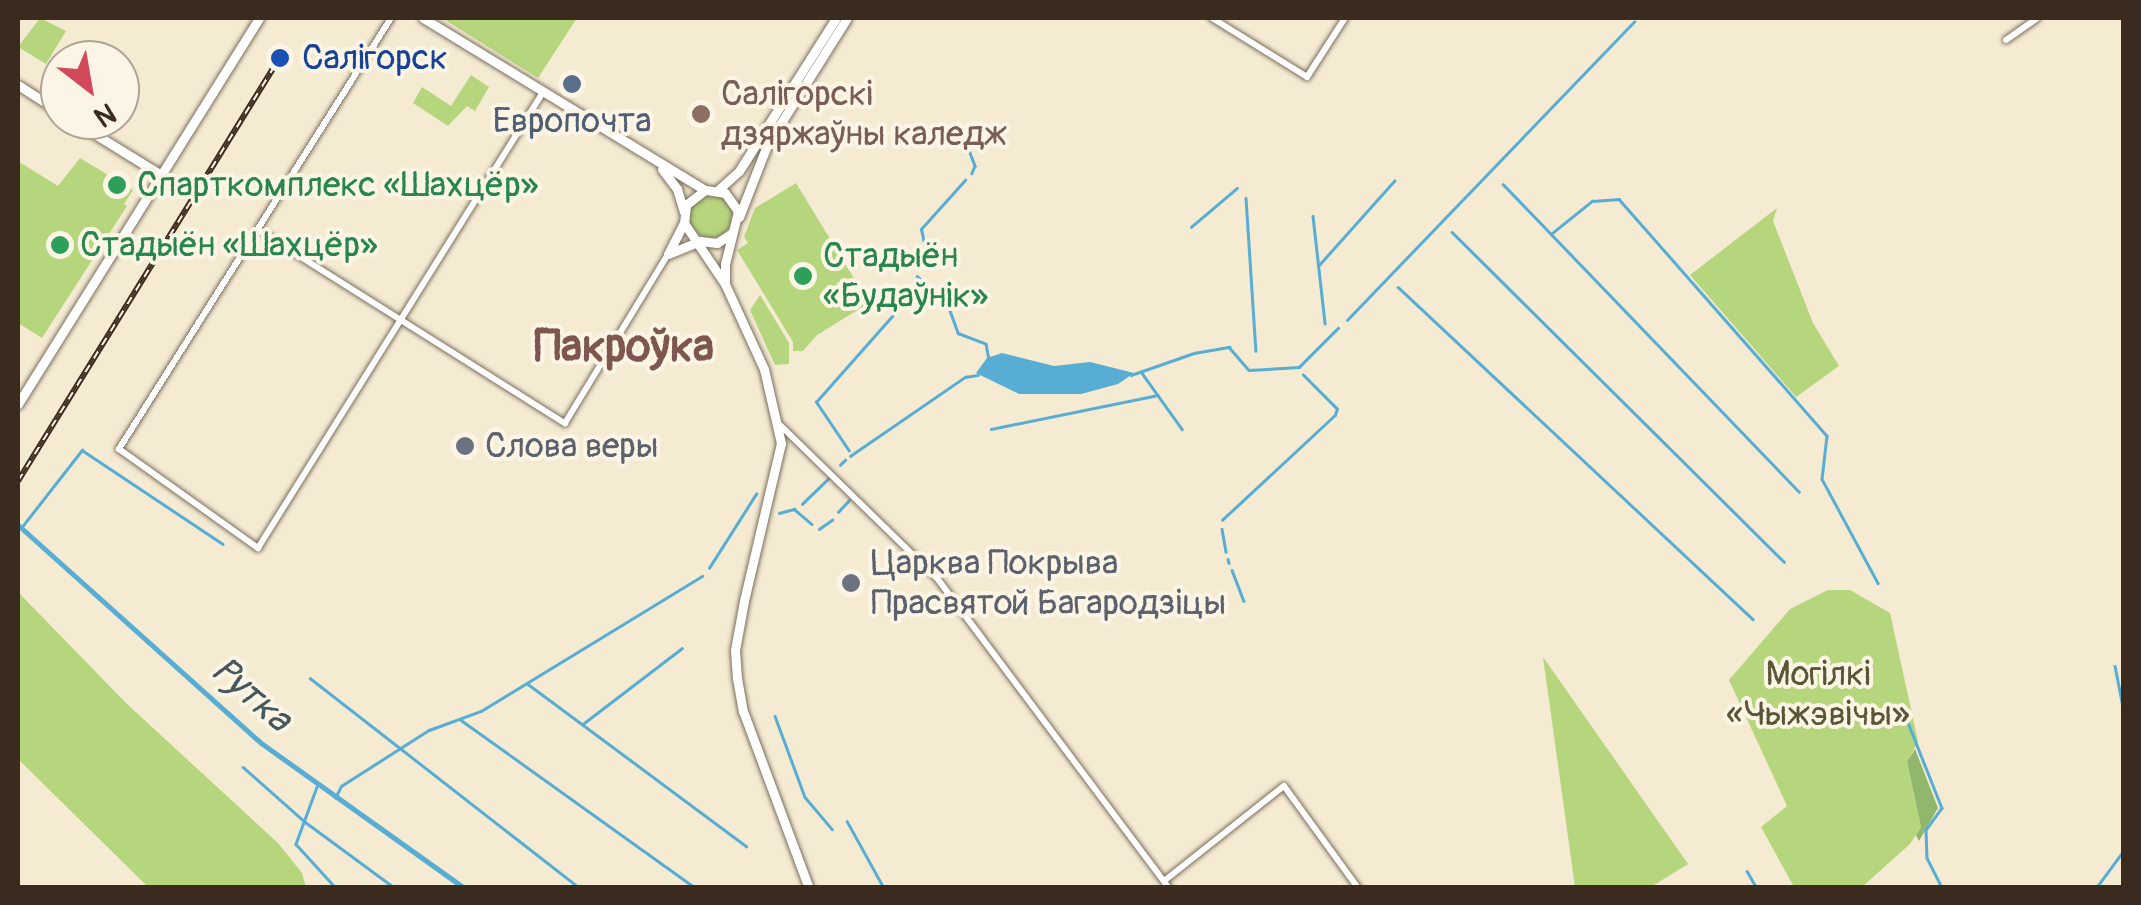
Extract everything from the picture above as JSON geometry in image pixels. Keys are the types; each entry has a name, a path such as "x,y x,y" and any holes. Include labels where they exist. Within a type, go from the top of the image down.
{"main road":[{"path":"18,404 259,18"},
{"path":"423,18 704,190 718,190 731,197 737,222 725,240 700,241 668,254"},
{"path":"718,190 739,171 836,18"},
{"path":"725,284 725,264 737,222 768,145 846,18"},
{"path":"18,85 40,99"},
{"path":"104,140 161,175"},
{"path":"658,163 672,181 684,217 725,284 772,391 780,425 776,474 735,650 743,711 809,888"},
{"path":"668,254 691,198 704,190"},
{"path":"684,250 710,261"}],"street":[{"path":"391,18 119,448 258,548 403,322 542,92"},
{"path":"1212,18 1306,77 1344,18"},
{"path":"2006,40 2036,18"},
{"path":"258,230 565,423 668,254"},
{"path":"780,425 937,578 1167,884 1284,786 1358,888"}],"green space":[{"path":"40,18 66,31 61,40 40,40 40,60 18,47"},
{"path":"442,18 577,18 538,78"},
{"path":"471,75 489,87 475,111 467,106 448,126 413,103 422,87 451,106"},
{"name":"Стадыён «Шахцёр»","path":"80,158 133,190 124,204 127,206 42,338 18,323 18,166 21,163 58,186"},
{"name":"Стадыён «Будаўнік»","path":"796,183 869,303 817,335 803,351 793,351 793,342 737,250 748,243 744,237 755,208"},
{"path":"711,194 727,200 733,216 727,232 711,238 695,232 689,216 695,200"},
{"path":"1777,208 1773,221 1813,323 1839,366 1796,397 1690,275"},
{"path":"760,295 789,343 789,364 775,365 750,310"},
{"name":"Могілкі «Чыжэвічы»","path":"1828,590 1850,590 1890,613 1918,741 1907,763 1921,827 1910,844 1862,887 1794,887 1761,827 1787,806 1729,680 1790,609"},
{"path":"18,592 127,704 278,843 302,873 306,887 148,887 18,759"},
{"path":"1543,657 1688,864 1651,887 1575,887"},
{"path":"1915,749 1938,808 1919,841 1916,835 1921,827 1907,762"}],"water":[{"path":"1002,353 1054,366 1090,362 1134,373 1118,384 1081,394 1019,394 976,373 987,358"}],"waterway":[{"path":"1347,320 1634,22"},
{"path":"969,150 975,166 972,173"},
{"path":"915,261 925,248 921,229 965,180"},
{"path":"1319,265 1394,181"},
{"path":"1503,184 1799,492"},
{"path":"1191,227 1237,188"},
{"path":"1246,198 1256,351"},
{"path":"1551,234 1592,201 1619,199 1827,436 1822,479 1878,583"},
{"path":"1313,216 1325,323"},
{"path":"1452,232 1784,562"},
{"path":"917,276 948,305 958,333 986,344 989,360"},
{"path":"1398,287 1753,619"},
{"path":"849,451 816,402 893,315"},
{"path":"1131,375 1194,353 1229,347 1249,370 1299,367 1338,328"},
{"path":"1142,373 1182,429"},
{"path":"850,456 965,377 978,375"},
{"path":"1222,520 1335,415 1337,409 1303,375"},
{"path":"991,429 1158,395"},
{"path":"21,528 82,450 223,544"},
{"path":"840,465 845,460"},
{"path":"802,504 829,478"},
{"path":"709,568 756,494"},
{"path":"838,512 849,500"},
{"path":"779,513 794,509 812,524"},
{"path":"819,529 832,520"},
{"name":"Рутка","path":"18,525 261,743 464,888"},
{"path":"1222,529 1226,552"},
{"path":"1228,559 1229,563"},
{"path":"1232,570 1244,601"},
{"path":"335,798 341,786 429,730 481,711 702,576"},
{"path":"584,723 682,648"},
{"path":"2115,666 2124,712"},
{"path":"310,678 580,888"},
{"path":"528,684 746,846"},
{"path":"1905,715 1942,808 1926,830 1927,858 1942,888"},
{"path":"775,716 805,797 832,829"},
{"path":"461,720 696,888"},
{"path":"243,767 304,821 395,888"},
{"path":"317,787 296,844 336,888"},
{"path":"847,821 884,888"},
{"path":"2096,888 2124,850"},
{"path":"1747,871 1757,888"}],"railway":[{"path":"18,481 287,46"}],"place":[{"name":"Салігорск","path":"280,58"},
{"name":"Европочта","path":"572,84"},
{"name":"Салігорскі дзяржаўны каледж","path":"701,114"},
{"name":"Спарткомплекс «Шахцёр»","path":"117,185"},
{"name":"Стадыён «Шахцёр»","path":"60,245"},
{"name":"Стадыён «Будаўнік»","path":"803,276"},
{"name":"Слова веры","path":"465,446"},
{"name":"Царква Покрыва Прасвятой Багародзіцы","path":"851,583"}],"district":[{"name":"Пакроўка","path":"624,348"}]}
